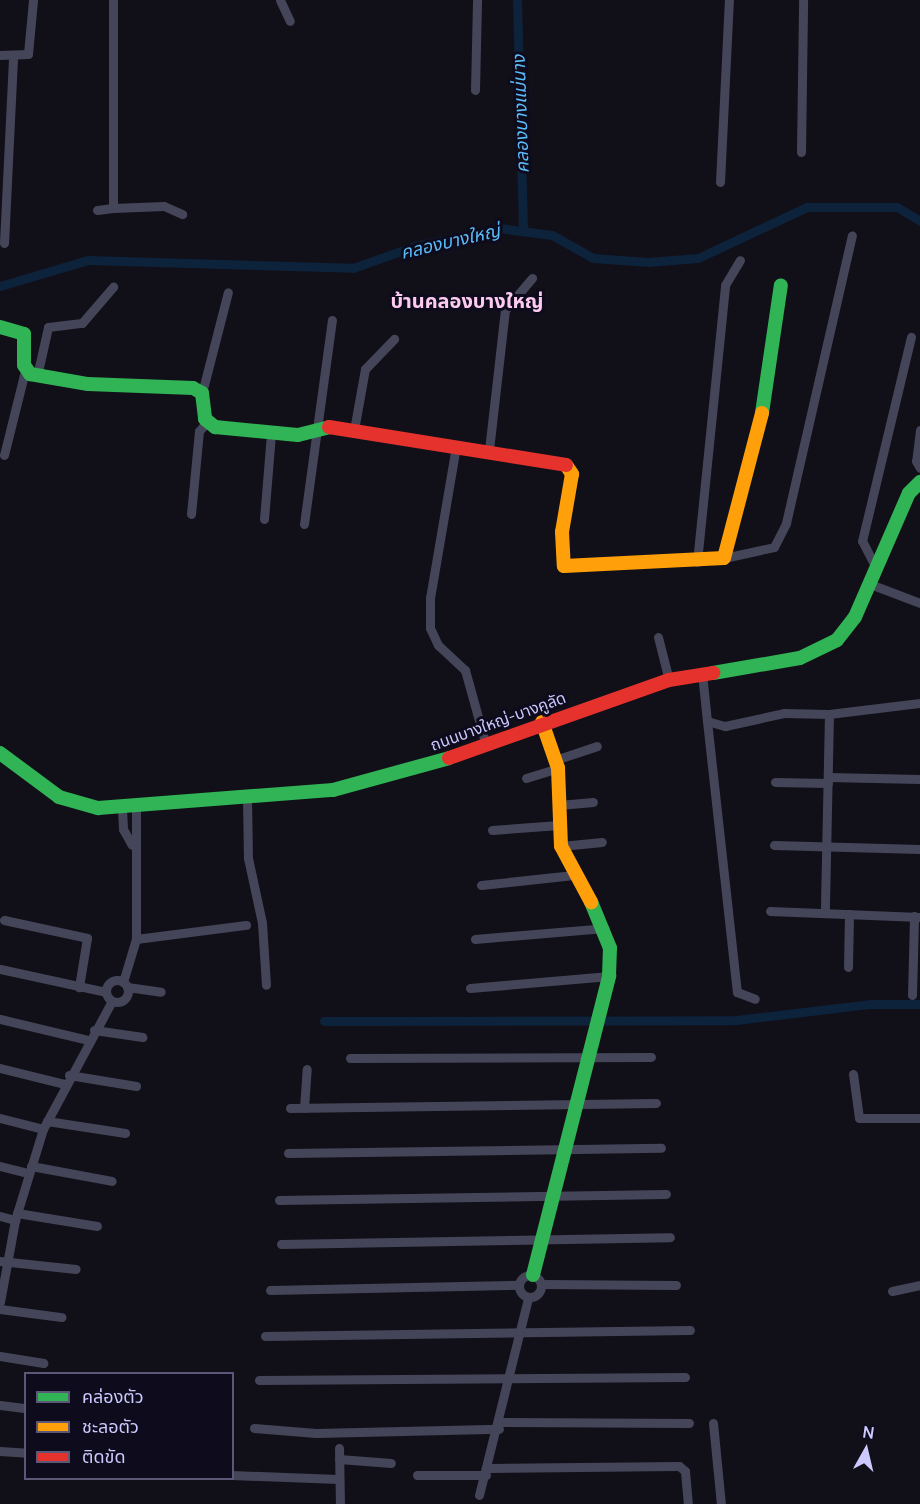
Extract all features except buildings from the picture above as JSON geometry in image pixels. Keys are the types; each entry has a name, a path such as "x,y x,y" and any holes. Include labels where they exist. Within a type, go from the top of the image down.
{"street":[{"path":"0,55 14,56 30,50 33,0"},
{"path":"113,0 113,208"},
{"path":"280,0 290,21"},
{"path":"475,90 477,0"},
{"path":"720,182 729,0"},
{"path":"801,152 803,0"},
{"path":"4,243 14,56"},
{"path":"97,210 164,206 182,214"},
{"path":"207,422 271,433 298,435 318,428 354,430 568,464 564,566 697,562 774,547 786,523 852,235"},
{"path":"697,562 725,285 740,260"},
{"path":"489,450 505,310 532,278"},
{"path":"724,558 758,441 781,285"},
{"path":"4,455 48,327 82,323 113,287"},
{"path":"191,514 200,431 207,422 202,393 228,292"},
{"path":"304,524 332,320"},
{"path":"0,327 24,334 31,374"},
{"path":"876,568 862,541 911,337"},
{"path":"354,430 365,369 394,339"},
{"path":"31,374 193,388 202,393"},
{"path":"920,430 920,468"},
{"path":"264,519 271,433"},
{"path":"456,446 430,598 430,628 438,645 465,670 485,742"},
{"name":"ถนนบางใหญ่-บางคูลัด","path":"0,753 59,797 129,808 380,781 485,742 669,680 818,652 842,634 870,584 909,493 920,482"},
{"path":"870,584 920,603"},
{"path":"658,637 669,680"},
{"path":"702,673 737,992 754,999"},
{"path":"707,722 733,725 784,713 829,714 920,703"},
{"path":"825,913 829,714"},
{"path":"528,1298 540,1293 537,1280 542,1240 609,976 605,928 573,875 561,846 556,764 542,723"},
{"path":"526,778 597,746"},
{"path":"775,782 920,779"},
{"path":"247,797 248,858 262,923 266,985"},
{"path":"559,805 594,802"},
{"path":"0,1302 4,1261 29,1170 45,1125 64,1084 112,1001 124,999 136,939 132,845 138,828 129,808"},
{"path":"129,808 123,829 132,845"},
{"path":"492,830 559,825"},
{"path":"561,846 602,842"},
{"path":"774,845 920,849"},
{"path":"481,885 573,875"},
{"path":"770,911 917,916 912,995"},
{"path":"848,967 849,914"},
{"path":"4,920 82,935 87,944 79,987"},
{"path":"136,939 246,925"},
{"path":"475,939 605,928"},
{"path":"0,969 106,992 112,1001"},
{"path":"470,988 609,976"},
{"path":"106,992 109,983 162,992"},
{"path":"0,1018 88,1040"},
{"path":"94,1030 142,1037"},
{"path":"350,1058 651,1057"},
{"path":"0,1068 64,1084"},
{"path":"304,1108 307,1069"},
{"path":"853,1074 859,1118 920,1118"},
{"path":"69,1075 136,1086"},
{"path":"290,1108 656,1102"},
{"path":"0,1118 125,1133"},
{"path":"288,1153 661,1148"},
{"path":"0,1167 112,1181"},
{"path":"279,1200 666,1194"},
{"path":"0,1216 97,1226"},
{"path":"281,1244 670,1237"},
{"path":"4,1261 76,1269"},
{"path":"270,1290 519,1285 537,1280 676,1285"},
{"path":"479,1495 512,1377 528,1298 519,1285"},
{"path":"892,1291 920,1285"},
{"path":"0,1309 61,1317"},
{"path":"266,1336 690,1330"},
{"path":"0,1356 43,1363"},
{"path":"259,1380 686,1377"},
{"path":"0,1405 24,1408"},
{"path":"254,1428 316,1433 500,1425 689,1423"},
{"path":"713,1423 721,1504"},
{"path":"339,1448 340,1504"},
{"path":"0,1451 24,1452"},
{"path":"339,1460 391,1464"},
{"path":"417,1476 487,1471 679,1466 685,1471 688,1504"},
{"path":"234,1475 339,1479"}],"waterway":[{"name":"คลองบางแม่นาง","path":"517,0 523,228"},
{"name":"คลองบางใหญ่","path":"0,286 88,260 353,268 415,246 499,228 552,235 593,258 648,262 698,258 807,207 897,207 920,221"},
{"path":"324,1021 736,1020 871,1004 920,1004"}],"traffic: fast":[{"path":"762,413 781,285"},
{"path":"0,327 24,334 24,365 30,374 88,384 193,388 202,393 205,419 215,427 298,435 329,427"},
{"path":"713,673 800,658 837,640 855,617 909,493 920,482"},
{"path":"0,753 59,797 98,808 333,790 449,758"},
{"path":"533,1275 609,976 610,948 591,902"}],"traffic: slow":[{"path":"566,465 572,474 562,532 564,566 724,558 762,413"},
{"path":"542,722 558,768 561,846 591,902"}],"traffic: jam":[{"path":"329,427 566,465"},
{"path":"449,758 669,680 713,673"}],"district":[{"name":"บ้านคลองบางใหญ่","path":"467,300"}]}
